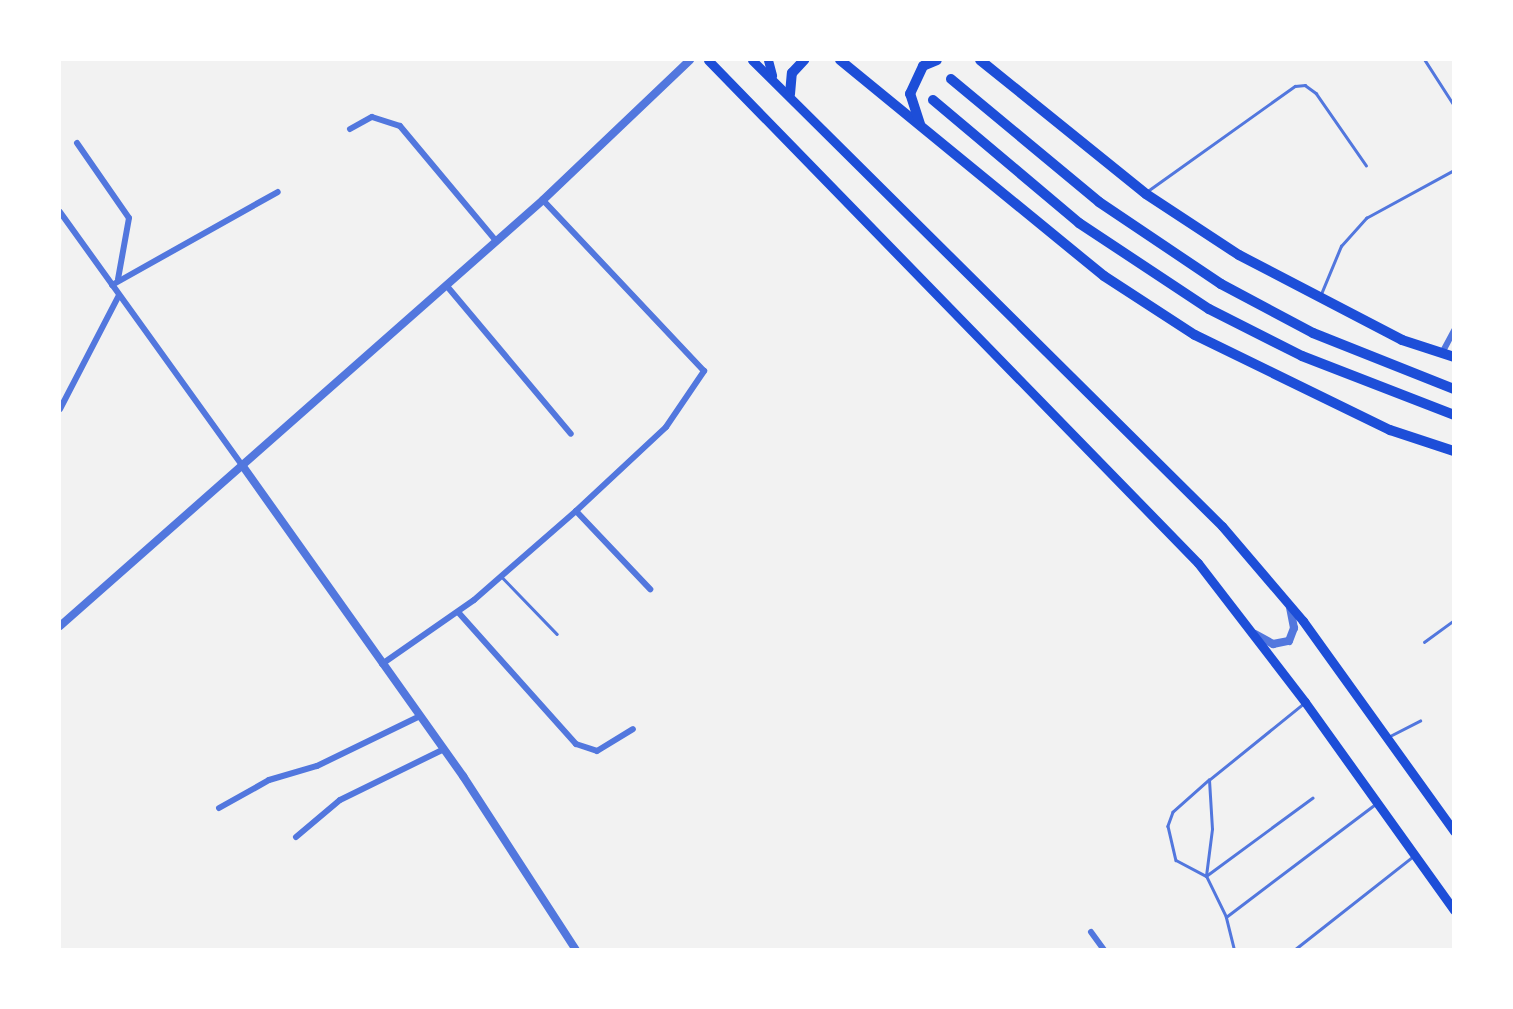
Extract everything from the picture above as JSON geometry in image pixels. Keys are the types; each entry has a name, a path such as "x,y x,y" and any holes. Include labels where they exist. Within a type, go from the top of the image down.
{"highway":[{"path":"790,93 792,73 804,60"},
{"path":"840,60 1104,276 1195,335 1390,430 1454,451"},
{"path":"920,127 910,94 923,66 937,60"},
{"path":"981,60 1146,194 1239,255 1319,300 1454,357"},
{"path":"951,79 1099,202 1221,284 1313,333 1454,389"},
{"path":"933,100 1079,223 1209,309 1302,356 1454,415"}],"main road":[{"path":"708,60 1123,483 1198,563 1306,702 1454,909"},
{"path":"752,60 790,93 942,253 1222,526 1290,604 1454,831"},
{"path":"768,60 772,76"}],"street":[{"path":"60,626 543,200 690,60"},
{"path":"350,129 372,117 400,126 496,242"},
{"path":"77,143 129,218 118,279"},
{"path":"112,285 118,279 278,191"},
{"path":"383,664 458,612 576,511 666,427 704,371 543,200"},
{"path":"60,212 444,749 576,950"},
{"path":"446,285 571,433"},
{"path":"60,410 120,295"},
{"path":"1442,353 1454,330"},
{"path":"576,511 650,590"},
{"path":"1255,634 1278,644 1289,641 1294,633 1290,604"},
{"path":"458,612 576,744 597,751 633,729"},
{"path":"219,808 269,780 317,766 420,716"},
{"path":"296,838 340,800 444,749"},
{"path":"1091,932 1104,950"}],"lane":[{"path":"1425,60 1454,104"},
{"path":"1146,194 1156,182 1295,86 1305,85 1316,93 1366,165"},
{"path":"1319,300 1341,246 1366,218 1454,170"},
{"path":"502,577 557,634"},
{"path":"1424,642 1454,620"},
{"path":"1206,876 1176,860 1168,826 1173,812 1306,702"},
{"path":"1387,738 1420,721"},
{"path":"1209,780 1212,829 1206,876 1226,917 1234,950"},
{"path":"1206,876 1312,799"},
{"path":"1226,917 1377,803"},
{"path":"1294,950 1415,855"}]}
